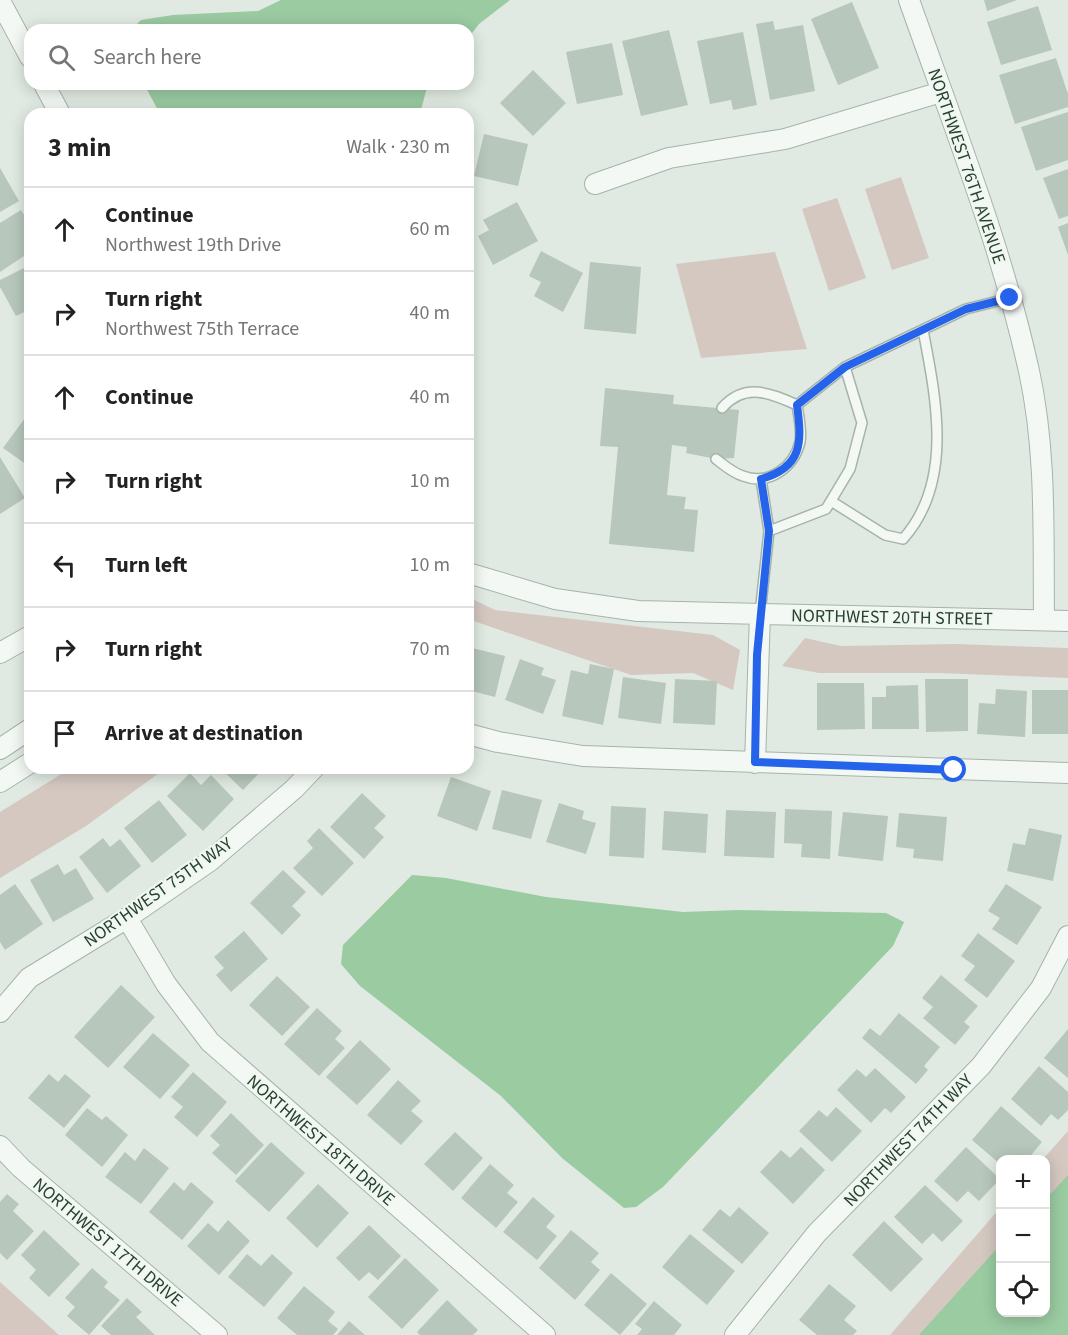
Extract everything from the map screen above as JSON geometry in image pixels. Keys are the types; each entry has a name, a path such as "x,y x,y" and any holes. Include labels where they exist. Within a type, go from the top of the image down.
{"street":[{"name":"NORTHWEST 76TH AVENUE","path":"909,0 1004,271 1029,373 1042,464 1044,620"},
{"path":"0,1 24,46"},
{"path":"47,90 57,108"},
{"path":"595,184 669,158 785,139 941,92"},
{"name":"NORTHWEST 20TH STREET","path":"474,575 555,599 638,611 1068,621"},
{"path":"755,762 760,614"},
{"path":"0,653 24,639"},
{"path":"0,749 24,733"},
{"path":"474,736 498,742 583,756 1068,772"},
{"path":"0,782 24,767"},
{"name":"NORTHWEST 75TH WAY","path":"0,1012 28,978 127,918 210,861 308,774"},
{"name":"NORTHWEST 18TH DRIVE","path":"127,918 166,984 210,1042 545,1335"},
{"name":"NORTHWEST 74TH WAY","path":"735,1335 817,1233 981,1066 1041,988 1068,936"},
{"name":"NORTHWEST 17TH DRIVE","path":"0,1146 21,1168 217,1335"}],"lane":[{"path":"797,405 845,367 966,309 1010,298"},
{"path":"831,501 885,535 903,539 921,513 936,468 937,404 922,330"},
{"path":"769,531 826,509 850,470 862,423 845,367"},
{"path":"723,408 731,398 744,392 758,391 772,393 797,405"},
{"path":"716,459 746,478 761,479 775,475 788,466 796,454 800,440 797,405"},
{"path":"760,614 769,531 761,479"}],"shaded area":[{"path":"281,0 510,0 474,30 474,24 137,24 141,20 173,15 258,11"},
{"path":"147,90 427,90 422,108 157,108"},
{"path":"901,177 929,258 892,270 865,189"},
{"path":"837,198 866,278 829,291 802,209"},
{"path":"775,252 807,349 701,358 676,264"},
{"path":"474,600 495,610 713,635 740,650 733,690 693,673 631,675 474,621"},
{"path":"805,638 841,646 956,644 1068,648 1068,678 938,673 819,673 782,666"},
{"path":"61,774 158,774 86,826 0,878 0,812"},
{"path":"412,875 446,878 546,897 683,912 738,910 886,913 904,922 893,946 663,1187 636,1207 624,1208 562,1158 501,1096 360,986 341,964 343,945"},
{"path":"1068,1131 1068,1335 890,1335 996,1213 996,1317 1050,1317 1050,1155 1047,1155"},
{"path":"1068,1175 1068,1335 919,1335 996,1249 996,1317 1050,1317 1050,1195"},
{"path":"0,1282 59,1335 0,1335"}],"building":[{"path":"984,0 1017,0 987,11"},
{"path":"852,2 879,68 838,85 811,19"},
{"path":"1038,6 1052,50 1001,65 987,22"},
{"path":"773,21 775,30 803,25 815,91 770,100 756,24"},
{"path":"669,30 688,105 641,116 622,41"},
{"path":"743,32 757,105 733,110 731,100 710,104 697,41"},
{"path":"612,43 623,95 577,104 566,52"},
{"path":"1056,58 1068,94 1068,107 1015,124 999,75"},
{"path":"533,70 566,103 533,136 500,103"},
{"path":"1068,112 1068,160 1036,171 1021,127"},
{"path":"484,134 528,144 518,186 474,176"},
{"path":"0,168 19,201 0,212"},
{"path":"1068,169 1068,216 1059,219 1043,178"},
{"path":"517,202 538,241 493,265 478,236 489,230 483,220"},
{"path":"21,210 24,215 24,256 0,272 0,223"},
{"path":"1068,223 1068,255 1058,227"},
{"path":"541,251 583,273 563,312 534,296 541,282 529,276"},
{"path":"590,262 641,267 636,334 584,329"},
{"path":"24,268 24,312 16,316 0,287 0,280"},
{"path":"605,388 674,395 673,404 739,410 734,458 716,459 686,453 687,447 672,445 667,495 686,497 684,509 698,510 694,552 609,544 618,447 600,446"},
{"path":"24,419 24,463 3,448"},
{"path":"0,457 24,499 0,514"},
{"path":"474,648 505,656 495,697 474,692"},
{"path":"520,659 544,668 541,675 556,680 543,714 505,700"},
{"path":"590,664 614,669 603,725 562,716 571,670 588,674"},
{"path":"623,677 666,683 661,724 618,718"},
{"path":"675,679 717,681 715,725 673,723"},
{"path":"925,679 968,679 968,731 926,732"},
{"path":"817,683 864,683 865,729 817,730"},
{"path":"918,685 919,729 872,729 872,697 886,697 886,686"},
{"path":"996,689 1027,691 1025,737 977,734 979,703 995,704"},
{"path":"1032,690 1068,690 1068,734 1032,734"},
{"path":"191,774 201,785 211,775 234,799 203,831 167,796"},
{"path":"226,774 258,774 243,790"},
{"path":"451,777 491,791 477,831 437,816"},
{"path":"502,790 542,800 531,839 492,829"},
{"path":"362,793 386,816 374,828 384,837 364,859 330,827"},
{"path":"159,800 187,835 152,863 124,828"},
{"path":"559,803 584,811 582,819 596,823 586,854 546,842"},
{"path":"611,806 646,808 644,858 609,856"},
{"path":"785,809 832,811 830,859 801,857 802,844 784,843"},
{"path":"726,810 776,812 774,858 724,856"},
{"path":"664,811 708,814 706,853 662,850"},
{"path":"843,812 888,816 883,861 838,856"},
{"path":"899,813 947,817 943,861 913,858 914,849 896,847"},
{"path":"319,828 354,863 322,896 293,868 313,848 307,841"},
{"path":"1029,828 1062,835 1053,881 1007,871 1013,843 1025,845"},
{"path":"103,838 110,847 120,839 141,866 107,893 79,857"},
{"path":"58,864 64,875 76,868 94,899 53,922 30,880"},
{"path":"283,870 306,892 292,906 301,915 282,935 250,903"},
{"path":"15,884 43,924 5,950 0,942 0,895"},
{"path":"1006,884 1042,907 1017,945 992,929 1000,918 988,911"},
{"path":"244,931 268,959 231,992 216,975 224,968 214,957"},
{"path":"978,933 1015,961 987,998 964,980 975,966 961,956"},
{"path":"941,975 978,1006 964,1022 970,1027 955,1045 923,1018 933,1007 922,998"},
{"path":"277,976 310,1007 282,1036 249,1005"},
{"path":"121,985 155,1017 108,1068 74,1037"},
{"path":"317,1008 342,1031 335,1039 345,1048 319,1076 284,1044"},
{"path":"899,1013 940,1047 924,1066 928,1070 916,1084 862,1038 870,1028 880,1036"},
{"path":"1068,1029 1068,1078 1044,1058"},
{"path":"153,1033 190,1065 160,1099 123,1067"},
{"path":"360,1040 391,1069 357,1105 326,1077"},
{"path":"1039,1066 1068,1092 1068,1110 1058,1120 1051,1114 1041,1126 1011,1099"},
{"path":"875,1068 906,1097 891,1113 885,1108 871,1123 837,1090 857,1069 866,1077"},
{"path":"193,1072 227,1102 197,1137 174,1117 183,1107 171,1097"},
{"path":"49,1074 58,1082 65,1074 91,1096 64,1128 28,1098"},
{"path":"398,1080 421,1101 411,1111 423,1121 401,1145 367,1115"},
{"path":"1001,1106 1042,1142 1031,1155 996,1155 996,1161 972,1140"},
{"path":"836,1107 862,1131 832,1162 799,1131 819,1110 827,1117"},
{"path":"87,1108 102,1120 106,1116 128,1135 102,1167 65,1135"},
{"path":"231,1113 264,1145 236,1175 212,1153 220,1145 210,1136"},
{"path":"455,1132 483,1158 453,1191 424,1164"},
{"path":"271,1142 305,1173 269,1212 235,1181"},
{"path":"801,1147 825,1170 793,1204 760,1172 781,1150 790,1158"},
{"path":"966,1147 996,1175 996,1183 979,1201 968,1191 957,1202 934,1181"},
{"path":"144,1148 169,1168 141,1204 105,1177 125,1152 135,1161"},
{"path":"490,1164 514,1185 507,1193 518,1202 496,1228 461,1198"},
{"path":"174,1182 184,1191 191,1182 214,1202 182,1240 149,1212"},
{"path":"318,1184 349,1213 317,1248 286,1218"},
{"path":"925,1185 963,1221 942,1242 933,1233 922,1244 894,1217"},
{"path":"7,1194 19,1204 13,1211 34,1231 7,1260 0,1253 0,1202"},
{"path":"533,1197 555,1216 546,1227 557,1236 537,1260 503,1232"},
{"path":"739,1207 769,1233 742,1264 702,1230 720,1209 730,1217"},
{"path":"228,1220 250,1241 219,1275 187,1246 208,1223 218,1232"},
{"path":"884,1221 923,1259 891,1292 852,1255"},
{"path":"369,1225 401,1256 378,1280 369,1272 359,1281 336,1258"},
{"path":"44,1230 80,1264 49,1297 29,1278 36,1270 21,1255"},
{"path":"571,1230 599,1253 591,1262 600,1270 575,1300 539,1268"},
{"path":"690,1234 735,1271 707,1305 662,1267"},
{"path":"247,1254 261,1266 272,1254 293,1273 264,1307 228,1277"},
{"path":"405,1258 439,1290 402,1329 368,1297"},
{"path":"92,1268 108,1282 104,1287 120,1300 89,1335 67,1316 75,1307 65,1298"},
{"path":"611,1273 647,1304 620,1335 584,1305"},
{"path":"829,1284 856,1306 844,1320 857,1331 853,1335 817,1335 799,1320"},
{"path":"304,1286 335,1312 328,1321 338,1329 333,1335 297,1335 277,1318"},
{"path":"127,1298 142,1312 136,1317 155,1335 111,1335 101,1326"},
{"path":"447,1300 478,1330 473,1335 420,1335 417,1332"},
{"path":"654,1301 682,1325 674,1335 637,1335 642,1329 635,1324"},
{"path":"349,1321 365,1335 337,1335"}],"route":[{"path":"954,770 755,762 757,655 769,531 761,479 775,475 788,466 796,454 800,440 797,405 845,367 966,309 1010,298"}]}
